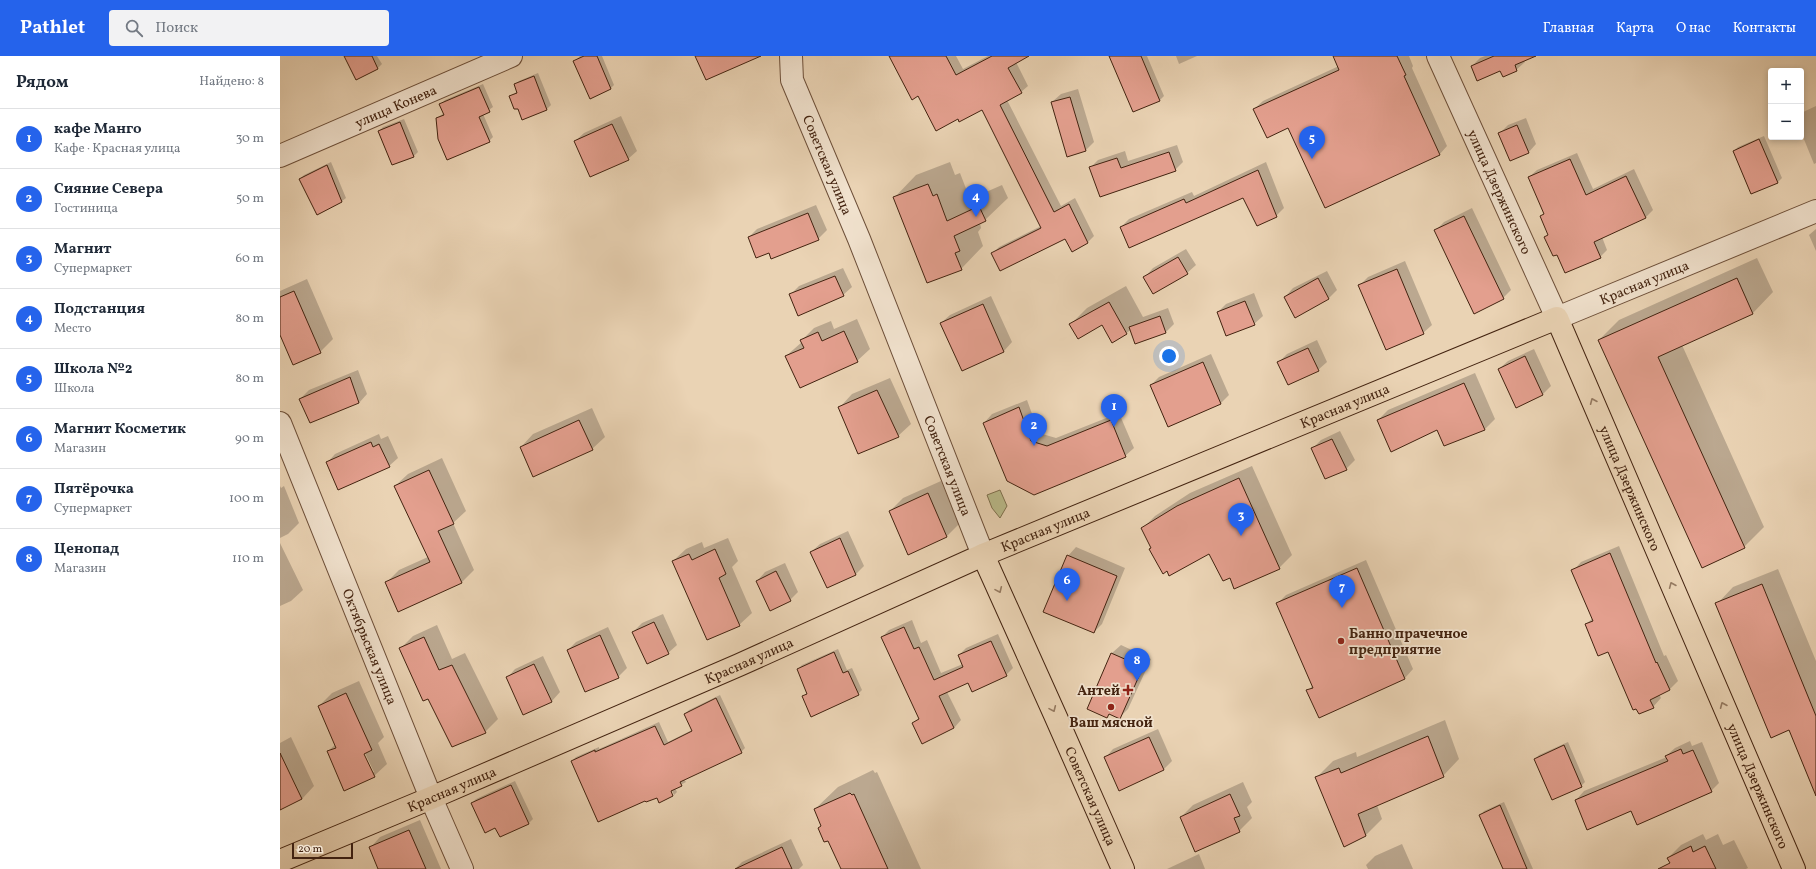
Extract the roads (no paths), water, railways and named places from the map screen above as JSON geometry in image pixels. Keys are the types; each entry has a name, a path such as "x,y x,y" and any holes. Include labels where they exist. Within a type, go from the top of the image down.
{"main road":[{"name":"Красная улица","path":"280,861 431,798 740,665 983,555 1558,318"},
{"name":"улица Дзержинского","path":"1558,318 1794,869"},
{"name":"Советская улица","path":"983,555 1056,715 1123,869"}],"street":[{"name":"улица Конева","path":"280,156 511,56"},
{"name":"Советская улица","path":"791,56 792,80 849,213 983,555"},
{"name":"улица Дзержинского","path":"1438,56 1558,318"},
{"name":"Красная улица","path":"1558,318 1816,211"},
{"name":"Октябрьская улица","path":"280,423 431,798 462,869"}],"place":[{"name":"Школа №2","path":"1312,159"},
{"name":"Подстанция","path":"976,217"},
{"name":"кафе Манго","path":"1114,427"},
{"name":"Сияние Севера","path":"1034,446"},
{"name":"Магнит","path":"1241,536"},
{"name":"Магнит Косметик","path":"1067,601"},
{"name":"Пятёрочка","path":"1342,608"},
{"name":"Банно прачечное предприятие","path":"1341,641"},
{"name":"Ценопад","path":"1137,681"},
{"name":"Антей","path":"1128,690"},
{"name":"Ваш мясной","path":"1111,707"}]}
